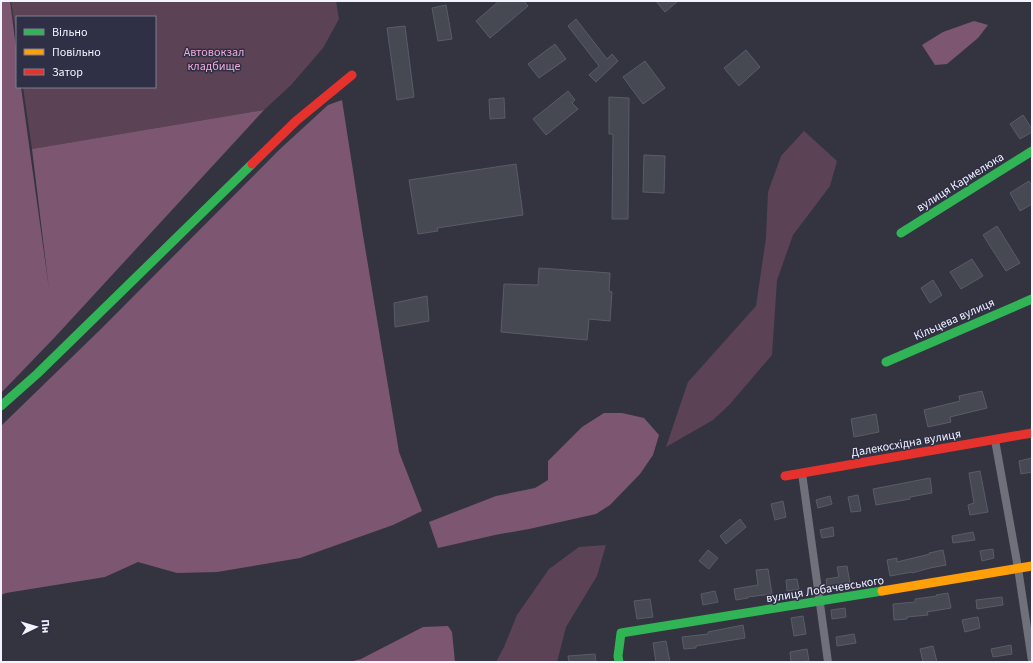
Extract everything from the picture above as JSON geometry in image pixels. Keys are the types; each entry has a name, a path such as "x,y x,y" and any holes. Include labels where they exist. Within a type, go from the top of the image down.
{"street":[{"path":"1,406 37,374 296,122 352,75"},
{"name":"вулиця Кармелюка","path":"901,234 1032,151"},
{"name":"Кільцева вулиця","path":"886,362 1032,299"},
{"name":"Далекосхідна вулиця","path":"785,476 1032,433"},
{"path":"995,440 1018,568 1032,661"},
{"path":"802,473 828,662"},
{"name":"вулиця Лобачевського","path":"619,662 618,656 621,633 820,602 1032,566"}],"green space":[{"name":"Автовокзал кладбище","path":"11,1 336,1 339,19 323,48 291,85 264,110 32,149 23,88 156,88 156,16 16,16 16,34"},
{"path":"804,131 837,161 830,186 793,235 777,280 772,355 730,404 713,420 666,447 688,382 756,306 766,238 768,192 781,156"},
{"path":"606,545 597,576 566,627 557,662 496,662 517,615 549,569 579,547"}],"shaded area":[{"path":"1,1 10,1 16,47 16,88 21,88 49,289 32,149 264,110 55,337 1,393"},
{"path":"974,21 988,25 978,38 947,64 935,65 922,45 943,32"},
{"path":"342,100 399,452 422,511 393,525 300,558 217,572 177,573 138,562 105,577 1,595 1,426 103,327 279,150 328,105"},
{"path":"604,413 622,413 644,418 659,435 653,455 640,474 610,505 596,514 438,548 429,522 496,496 535,488 548,480 548,461 582,427"},
{"path":"448,626 452,632 455,662 349,662 361,659 423,627"}],"building":[{"path":"499,1 524,1 528,6 490,38 476,21"},
{"path":"656,1 678,1 665,12"},
{"path":"446,5 452,39 438,41 432,8"},
{"path":"576,19 607,59 612,54 618,61 596,82 589,75 599,66 568,26"},
{"path":"405,26 414,97 397,100 387,28"},
{"path":"555,44 566,59 539,78 528,64"},
{"path":"746,50 760,67 739,86 724,68"},
{"path":"645,61 665,88 643,104 623,77"},
{"path":"568,91 575,100 572,103 578,109 546,135 533,119"},
{"path":"609,97 629,98 628,219 612,219 613,134 609,134"},
{"path":"504,98 505,118 490,119 489,99"},
{"path":"1023,115 1032,129 1032,132 1020,139 1010,124"},
{"path":"644,155 665,156 664,193 643,192"},
{"path":"516,164 523,215 437,228 438,231 418,234 409,180"},
{"path":"1029,181 1032,186 1032,204 1020,211 1010,193"},
{"path":"997,226 1020,263 1006,271 983,235"},
{"path":"972,259 983,276 961,289 950,272"},
{"path":"539,268 610,273 609,291 612,292 610,321 589,319 587,340 501,332 504,284 538,285"},
{"path":"933,280 942,295 930,303 921,288"},
{"path":"427,296 429,321 395,327 394,303"},
{"path":"982,391 987,408 950,417 951,422 928,427 924,410 960,401 959,396"},
{"path":"876,414 879,432 854,437 851,419"},
{"path":"1032,458 1032,472 1021,474 1019,461"},
{"path":"980,471 988,512 970,515 968,505 974,503 969,473"},
{"path":"930,478 932,493 910,497 910,499 876,505 873,489"},
{"path":"858,495 861,511 851,512 848,497"},
{"path":"830,496 832,504 818,508 816,500"},
{"path":"783,501 786,517 775,520 771,504"},
{"path":"740,519 746,527 726,544 720,536"},
{"path":"833,527 834,536 822,538 820,530"},
{"path":"973,532 975,540 953,543 952,536"},
{"path":"993,549 994,558 982,561 980,551"},
{"path":"708,550 718,558 709,569 699,561"},
{"path":"943,550 946,565 912,573 890,576 887,560 897,558 897,562"},
{"path":"847,566 850,583 827,586 826,579 839,577 837,567"},
{"path":"768,569 772,594 736,600 734,589 758,585 756,570"},
{"path":"797,579 799,589 787,591 786,580"},
{"path":"715,591 718,602 703,605 701,594"},
{"path":"948,593 951,608 927,612 928,615 894,620 893,604 915,602 915,599"},
{"path":"1002,597 1003,605 977,609 976,600"},
{"path":"650,599 653,617 637,619 634,601"},
{"path":"845,608 846,617 832,619 831,610"},
{"path":"803,616 806,634 794,636 791,618"},
{"path":"978,617 980,628 965,632 962,620"},
{"path":"743,625 745,638 684,649 682,637 708,634 708,632"},
{"path":"854,634 856,643 837,646 836,637"},
{"path":"666,641 670,662 656,662 653,643"},
{"path":"1011,645 1012,654 993,657 991,649"},
{"path":"933,646 937,662 923,662 920,649"},
{"path":"807,649 809,661 791,662 790,652"},
{"path":"595,654 596,662 569,662 568,656"}],"traffic: fast":[{"path":"901,233 1032,151"},
{"path":"1,406 37,374 252,164"},
{"path":"886,362 1032,299"},
{"path":"619,662 618,656 621,633 882,591"}],"traffic: slow":[{"path":"882,591 1032,566"}],"traffic: jam":[{"path":"252,164 296,121 352,75"},
{"path":"785,476 1032,433"}]}
